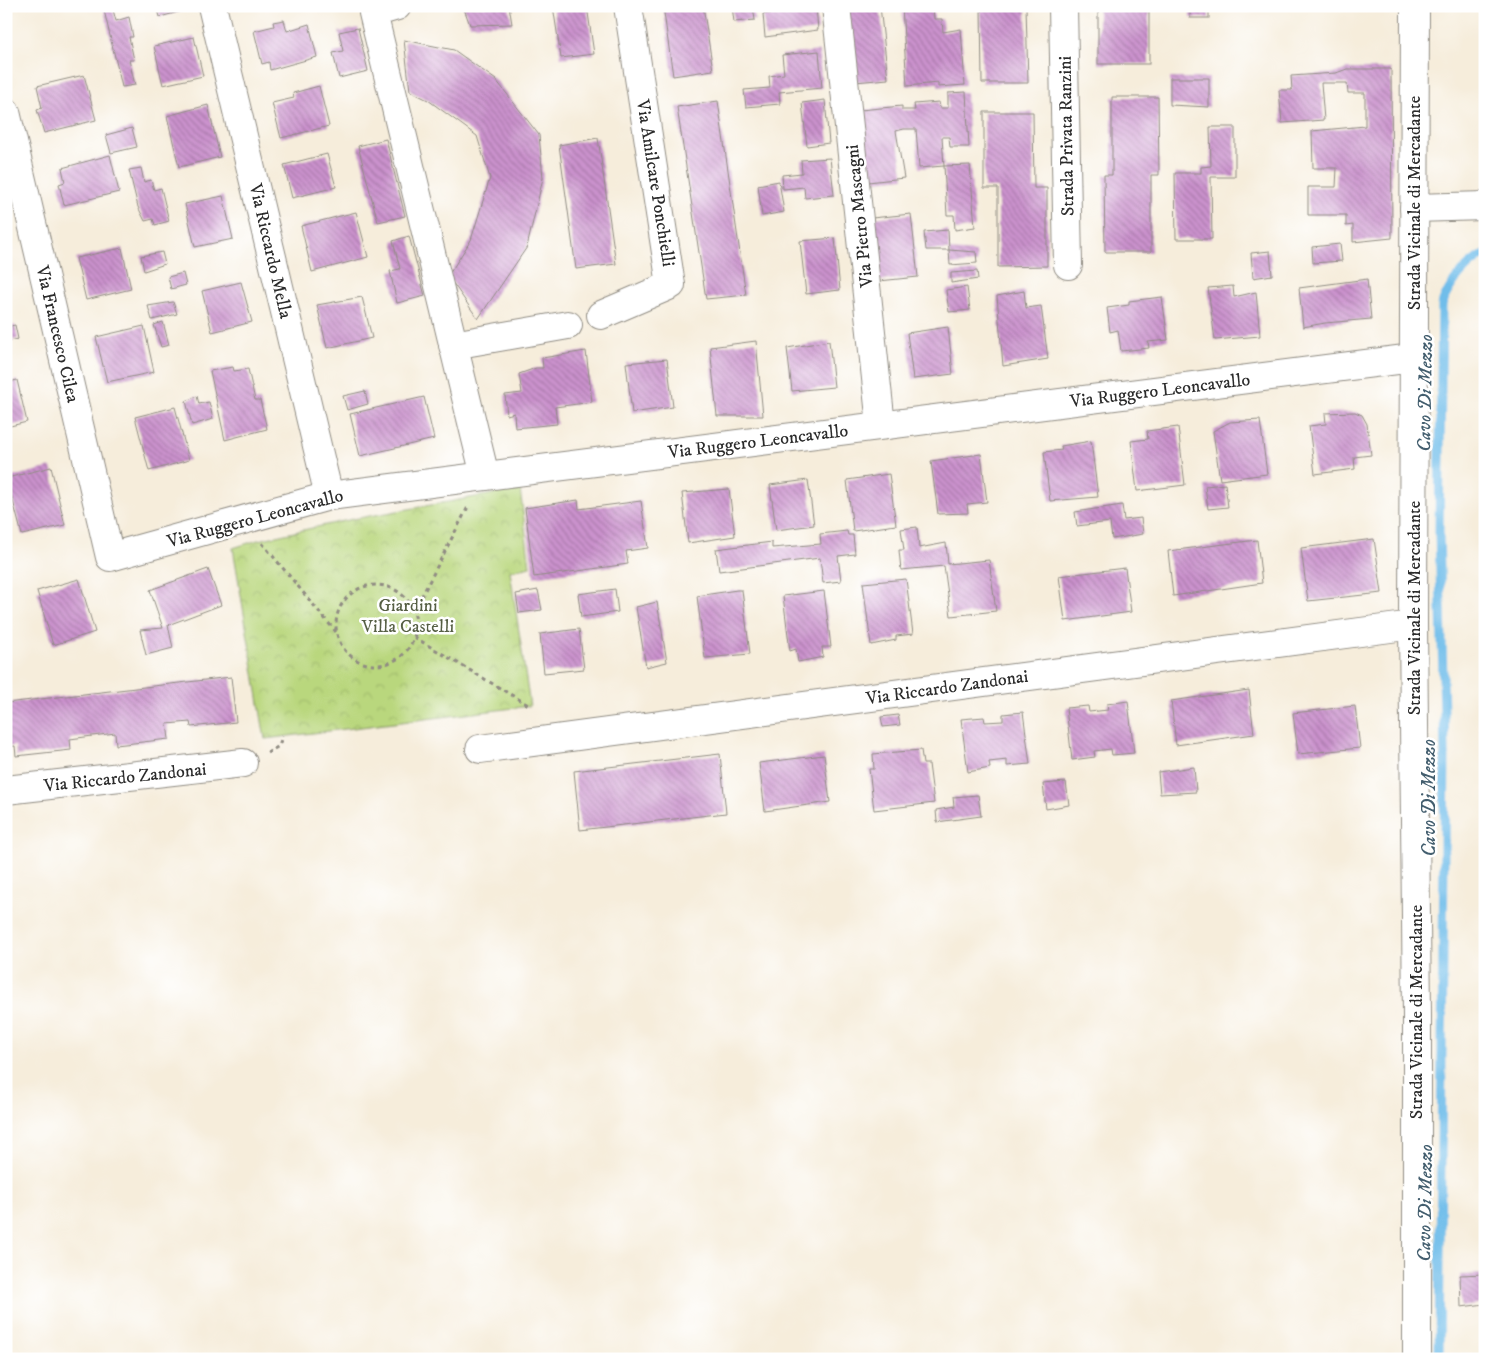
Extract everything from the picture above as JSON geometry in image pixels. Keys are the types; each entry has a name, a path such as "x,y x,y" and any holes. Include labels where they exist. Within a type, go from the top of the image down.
{"street":[{"name":"Via Riccardo Mella","path":"212,6 329,496"},
{"path":"397,6 373,13 485,476"},
{"name":"Via Amilcare Ponchielli","path":"601,315 671,285 628,6"},
{"name":"Via Pietro Mascagni","path":"836,6 881,425"},
{"name":"Strada Privata Ranzini","path":"1063,6 1068,265"},
{"name":"Strada Vicinale di Mercadante","path":"1415,6 1413,625 1417,1016 1416,1359"},
{"name":"Via Francesco Cilea","path":"6,112 110,557"},
{"path":"1414,208 1485,206"},
{"path":"453,345 568,325"},
{"name":"Via Ruggero Leoncavallo","path":"110,557 329,496 1413,358"},
{"name":"Via Riccardo Zandonai","path":"480,749 1413,625"},
{"name":"Via Riccardo Zandonai","path":"6,790 243,763"}],"path":[{"path":"413,611 485,476"},
{"path":"242,520 337,633"},
{"path":"371,585 385,586 397,591 407,600 413,611 416,624 414,637 408,649 398,658 387,663 374,665 361,662 350,655 341,645 337,633 336,620 340,607 348,597 359,589 371,585"},
{"path":"414,637 530,706"}],"green space":[{"name":"Giardini Villa Castelli","path":"520,489 530,566 510,571 530,706 265,739 233,548 258,540 353,519"}],"building":[{"path":"103,6 112,6 116,21 129,17 133,37 129,37 134,60 129,60 135,85 122,87"},
{"path":"157,6 193,6 193,8 160,17"},
{"path":"463,6 509,6 512,24 470,25"},
{"path":"553,6 587,6 594,54 561,58"},
{"path":"663,6 703,6 713,70 673,76"},
{"path":"732,6 753,6 755,20 734,22"},
{"path":"783,6 816,6 818,30 765,37 763,14 783,12"},
{"path":"847,6 880,6 888,79 855,82"},
{"path":"902,6 933,6 934,19 942,19 943,32 961,29 965,85 938,87 938,83 907,86"},
{"path":"1026,6 1028,83 982,83 981,7"},
{"path":"1098,6 1149,6 1149,64 1098,64"},
{"path":"1190,6 1209,6 1209,18 1190,18"},
{"path":"284,20 287,31 309,24 317,57 270,70 269,62 262,64 254,31 274,26 273,22"},
{"path":"358,28 368,71 339,78 333,53 343,51 339,32"},
{"path":"194,37 203,76 163,85 154,46"},
{"path":"404,40 454,50 496,80 539,135 543,178 527,247 478,319 448,276 471,240 490,178 477,136 428,100 410,91"},
{"path":"819,51 822,88 779,92 780,104 746,107 744,90 770,88 769,76 784,74 782,55"},
{"path":"1347,69 1391,69 1392,238 1353,242 1353,225 1346,226 1346,215 1308,215 1308,187 1336,187 1337,168 1313,168 1312,131 1365,126 1365,93 1348,93 1347,83 1321,83 1324,120 1282,123 1279,90 1292,90 1291,76 1336,73"},
{"path":"84,75 96,120 44,133 37,110 42,108 37,86"},
{"path":"1170,78 1209,78 1209,107 1170,105"},
{"path":"319,86 329,126 281,138 272,103 294,98 293,93"},
{"path":"966,92 969,147 950,147 949,137 942,137 944,166 919,168 916,129 896,131 904,178 868,182 860,110 902,106 902,110 915,110 914,104 939,102 940,108 948,108 948,93"},
{"path":"1112,97 1158,97 1159,175 1151,175 1151,252 1105,252 1104,175 1112,175"},
{"path":"825,100 829,143 807,146 802,103"},
{"path":"718,101 746,295 706,299 677,107"},
{"path":"208,105 220,157 179,167 167,116"},
{"path":"984,112 1033,112 1034,188 1047,188 1047,266 998,267 998,188 984,188"},
{"path":"1210,127 1235,127 1235,177 1211,177 1212,239 1176,239 1175,173 1201,173 1201,167 1211,166"},
{"path":"132,128 137,147 111,153 106,135"},
{"path":"598,138 616,264 576,269 559,145"},
{"path":"386,139 405,216 378,222 358,146"},
{"path":"327,154 336,187 292,198 284,165"},
{"path":"110,155 119,192 64,205 59,184 65,182 62,168"},
{"path":"830,158 834,195 805,198 804,187 783,189 782,175 802,173 801,160"},
{"path":"970,165 975,227 955,230 954,215 947,215 944,166"},
{"path":"141,168 144,182 151,180 154,190 161,188 169,221 155,225 153,219 145,221 138,207 129,170"},
{"path":"779,181 784,212 762,216 758,185"},
{"path":"223,196 233,239 195,247 185,204"},
{"path":"356,212 368,257 312,272 301,226"},
{"path":"911,214 918,277 879,281 872,218"},
{"path":"948,230 949,250 926,250 924,232"},
{"path":"409,236 425,296 397,303 390,271 400,269 393,241"},
{"path":"835,238 840,290 806,294 800,241"},
{"path":"1340,244 1342,261 1313,263 1312,247"},
{"path":"122,248 131,289 86,300 76,258"},
{"path":"949,250 976,252 977,263 950,265"},
{"path":"1270,251 1272,275 1253,278 1251,253"},
{"path":"162,252 165,264 144,271 141,256"},
{"path":"977,271 978,279 951,283 951,273"},
{"path":"183,273 186,285 171,289 168,277"},
{"path":"1367,279 1371,319 1303,327 1299,288"},
{"path":"241,282 252,322 212,332 202,291"},
{"path":"1233,286 1234,297 1256,292 1260,336 1215,340 1208,288"},
{"path":"967,287 970,310 949,312 946,290"},
{"path":"1024,291 1026,308 1041,306 1048,359 1003,366 997,296"},
{"path":"362,297 372,338 327,348 317,305"},
{"path":"1162,297 1168,340 1148,342 1149,348 1121,351 1118,330 1110,332 1107,308 1129,305 1129,301"},
{"path":"173,302 177,314 152,320 148,306"},
{"path":"163,322 169,345 161,347 154,325"},
{"path":"15,325 18,339 6,342 6,327"},
{"path":"144,326 154,372 107,382 96,337"},
{"path":"948,327 953,374 913,379 907,333"},
{"path":"756,341 763,416 717,416 710,347"},
{"path":"829,341 834,387 792,391 787,348"},
{"path":"586,351 592,402 555,407 557,424 515,428 514,413 507,415 505,395 522,393 519,374 536,368 543,368 542,358"},
{"path":"667,359 673,407 632,413 626,363"},
{"path":"233,367 234,371 248,369 255,400 260,400 267,429 225,440 210,371"},
{"path":"17,380 27,422 6,427 6,383"},
{"path":"365,391 368,404 347,410 343,396"},
{"path":"197,396 199,404 209,402 213,419 192,425 186,401"},
{"path":"424,397 434,439 360,456 350,414"},
{"path":"175,407 189,460 149,471 135,417"},
{"path":"1355,412 1362,415 1367,424 1371,455 1354,457 1355,469 1315,474 1309,426 1326,424 1325,413"},
{"path":"1260,420 1267,474 1220,480 1213,431 1230,422"},
{"path":"1178,427 1185,485 1137,491 1131,441 1148,439 1147,431"},
{"path":"1091,441 1098,497 1050,501 1044,452 1062,450 1061,446"},
{"path":"981,454 987,502 967,504 968,513 938,514 931,461"},
{"path":"51,467 65,525 22,535 7,478"},
{"path":"889,474 896,525 853,531 847,480"},
{"path":"808,480 814,525 776,530 770,485"},
{"path":"1225,484 1228,507 1208,509 1205,486"},
{"path":"729,489 735,536 688,543 682,493"},
{"path":"578,500 579,509 641,501 648,548 626,551 628,564 534,577 525,508"},
{"path":"1122,505 1124,520 1141,518 1143,534 1112,539 1110,522 1077,526 1075,512"},
{"path":"917,527 919,548 946,543 948,564 989,560 996,611 951,616 944,566 901,570 899,550 904,550 901,529"},
{"path":"847,531 848,535 853,535 855,554 838,556 841,581 823,583 820,558 719,571 716,549 772,542 772,548 821,544 820,534"},
{"path":"1374,539 1382,593 1308,601 1301,548"},
{"path":"1257,540 1262,583 1173,596 1168,551"},
{"path":"1125,568 1131,612 1065,621 1059,576"},
{"path":"208,569 221,605 168,625 173,648 146,655 140,630 163,628 150,590"},
{"path":"79,579 95,632 53,645 37,591"},
{"path":"906,579 913,634 896,636 896,640 871,645 863,583"},
{"path":"615,589 618,612 581,617 578,594"},
{"path":"538,590 542,610 519,613 516,594"},
{"path":"742,590 750,654 705,658 697,596"},
{"path":"824,591 831,647 822,647 823,657 798,662 796,649 790,651 783,596"},
{"path":"657,602 667,662 646,667 636,607"},
{"path":"579,629 584,669 544,673 540,634"},
{"path":"231,677 236,722 191,727 190,722 167,724 169,739 116,745 115,733 70,739 71,750 16,756 15,746 6,747 6,703"},
{"path":"1249,690 1254,734 1176,745 1171,701"},
{"path":"1128,701 1134,753 1112,755 1111,749 1094,751 1095,757 1072,760 1066,708 1088,706 1089,712 1108,710 1107,704"},
{"path":"1355,706 1360,748 1298,754 1293,713"},
{"path":"1023,712 1030,764 1007,766 1007,760 989,762 990,768 968,772 961,719 984,717 985,722 1003,721 1003,714"},
{"path":"898,715 900,725 883,727 881,717"},
{"path":"921,750 923,764 929,764 934,803 874,810 869,769 874,769 873,754"},
{"path":"720,754 726,813 580,830 574,771"},
{"path":"824,755 830,802 765,811 759,763"},
{"path":"1194,767 1196,792 1160,794 1158,772"},
{"path":"1066,782 1069,805 1046,809 1043,784"},
{"path":"978,795 981,816 937,822 936,810 954,807 953,797"},
{"path":"1485,1274 1485,1304 1461,1307 1460,1275"}],"waterway":[{"name":"Cavo Di Mezzo","path":"1439,1359 1445,750 1439,533 1442,304 1459,276 1471,263 1485,254"}]}
